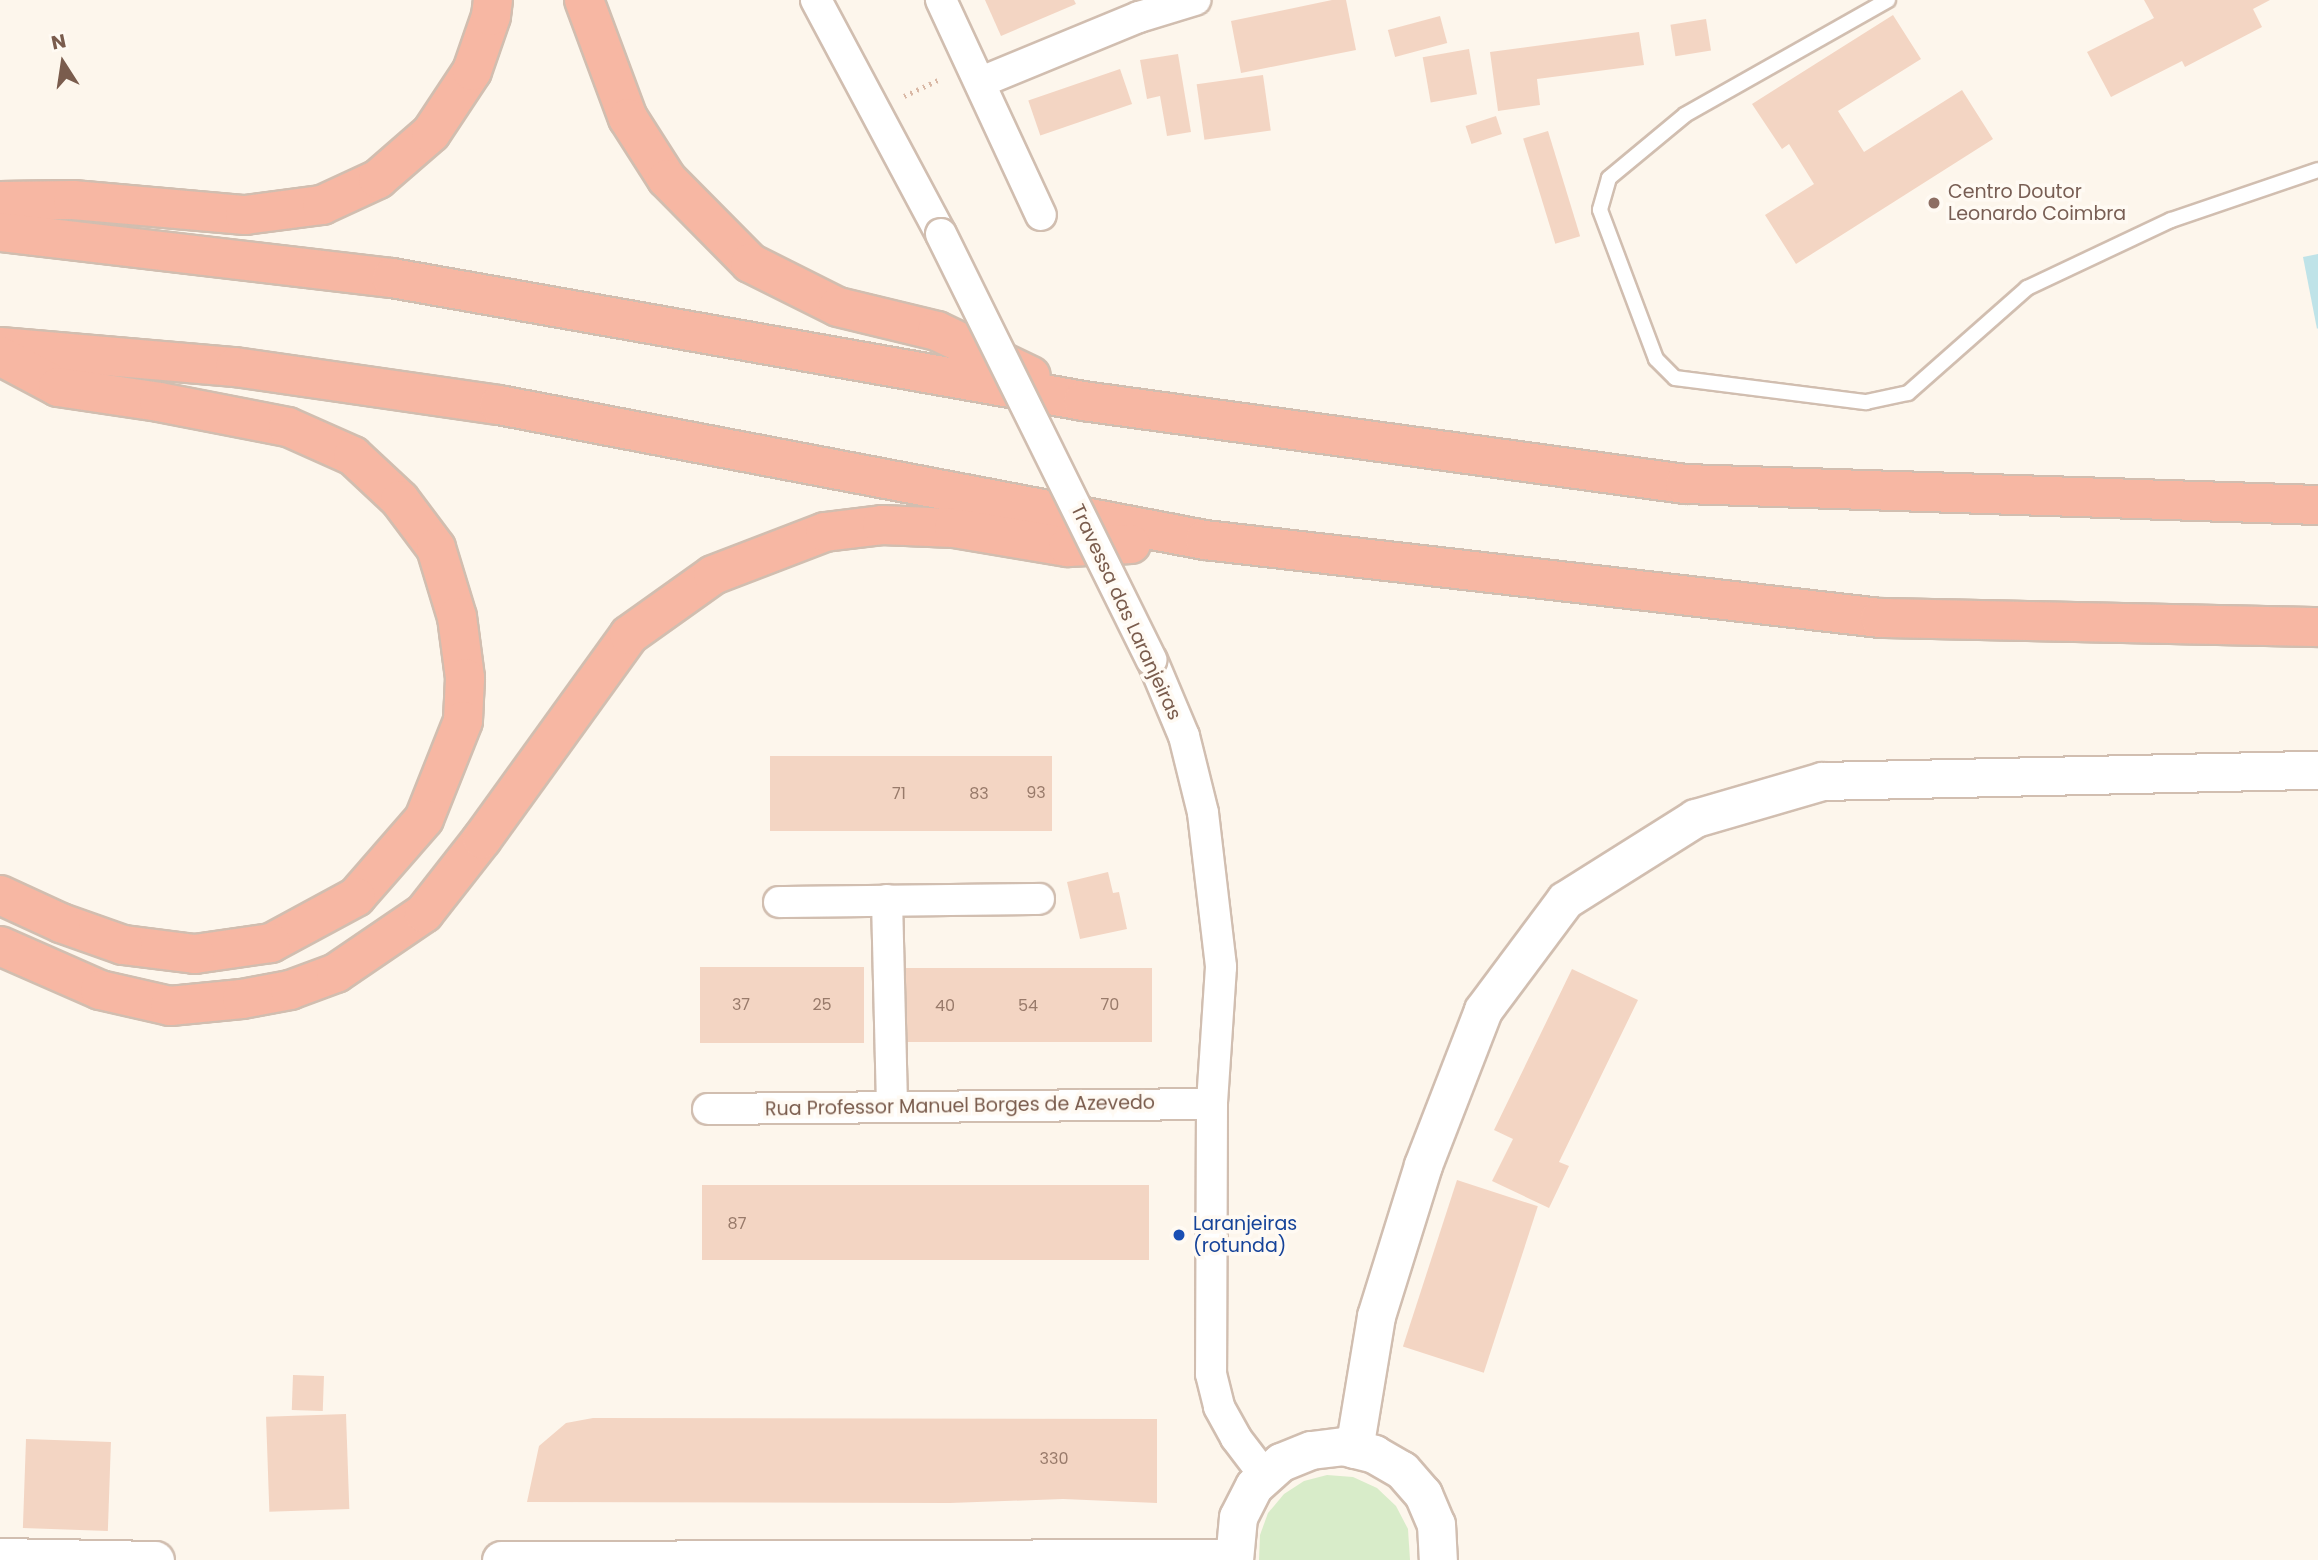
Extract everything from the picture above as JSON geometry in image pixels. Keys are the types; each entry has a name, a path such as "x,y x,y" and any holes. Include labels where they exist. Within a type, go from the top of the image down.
{"highway":[{"path":"0,201 73,200 245,215 321,205 378,179 431,133 472,71 491,16 493,0"},
{"path":"584,0 628,118 667,179 750,263 838,307 937,331 1083,401"},
{"path":"0,232 392,278 1083,401 1685,484 2318,505"},
{"path":"0,347 235,367 499,405 1205,540 1880,618 2318,627"},
{"path":"0,356 58,387 159,402 288,427 353,456 400,499 436,548 457,617 465,678 463,721 424,819 356,897 271,943 195,954 123,944 61,923 0,895"},
{"path":"0,946 100,990 170,1006 290,990 336,973 424,913 482,839 629,635 713,575 825,532 882,525 954,528 1068,547 1205,540"}],"street":[{"name":"Travessa das Laranjeiras","path":"816,0 941,234 1152,660 1184,736 1203,813 1221,967 1212,1104 1211,1374 1219,1407 1236,1438 1265,1476"},
{"path":"941,0 1041,215"},
{"path":"977,73 1195,0"},
{"path":"1354,1449 1376,1315 1423,1165 1483,1010 1565,900 1695,818 1822,781 2318,770"},
{"path":"779,902 1039,899"},
{"path":"887,901 892,1107"},
{"name":"Rua Professor Manuel Borges de Azevedo","path":"708,1109 1212,1104"},
{"path":"501,1560 1234,1559 1238,1517 1254,1486 1280,1462 1311,1450 1354,1449 1374,1454 1402,1470 1423,1494 1436,1524 1438,1560"},
{"path":"0,1556 155,1560"}],"lane":[{"path":"1888,0 1685,115 1609,178 1600,210 1656,359 1675,377 1866,402 1908,393 2027,288 2171,220 2318,170"}],"path":[{"path":"875,110 977,73"}],"green space":[{"path":"1327,1475 1353,1477 1377,1488 1396,1506 1408,1529 1410,1560 1259,1560 1260,1535 1268,1513 1284,1494 1304,1481"}],"water":[{"path":"2318,254 2318,328 2317,329 2303,257"}],"building":[{"path":"985,0 1074,0 1076,4 1001,36"},
{"path":"1332,0 1346,0 1356,50 1241,73 1231,21"},
{"path":"2144,0 2270,0 2253,9 2262,27 2185,67 2182,61 2111,97 2087,52 2154,18"},
{"path":"1893,15 1921,59 1838,111 1864,152 1962,90 1993,139 1796,264 1765,215 1814,184 1789,144 1782,149 1752,104"},
{"path":"1440,16 1447,43 1395,57 1388,30"},
{"path":"1706,19 1711,51 1675,56 1670,25"},
{"path":"1639,32 1644,65 1537,79 1540,105 1498,111 1490,52"},
{"path":"1469,49 1477,94 1431,102 1423,57"},
{"path":"1178,54 1191,132 1167,136 1160,96 1147,99 1140,60"},
{"path":"1120,69 1132,104 1040,136 1028,101"},
{"path":"1263,75 1271,130 1204,140 1197,84"},
{"path":"1496,116 1502,134 1471,144 1466,126"},
{"path":"1548,131 1580,236 1555,244 1523,139"},
{"path":"770,756 1052,756 1052,831 770,831"},
{"path":"1108,872 1113,893 1119,892 1127,929 1080,939 1067,882"},
{"path":"700,967 864,967 864,1043 700,1043"},
{"path":"904,968 1152,968 1152,1042 904,1042"},
{"path":"1572,969 1638,1000 1559,1162 1569,1166 1549,1208 1492,1181 1513,1139 1494,1130"},
{"path":"1457,1180 1538,1206 1484,1373 1403,1346"},
{"path":"702,1185 1149,1185 1149,1260 702,1260"},
{"path":"293,1375 324,1376 323,1411 292,1410"},
{"path":"346,1414 349,1509 269,1512 266,1417"},
{"path":"593,1418 1157,1419 1157,1503 1063,1499 950,1503 527,1502 539,1446 566,1423"},
{"path":"26,1439 111,1442 108,1531 23,1528"}],"place":[{"name":"Centro Doutor Leonardo Coimbra","path":"1934,203"},
{"name":"Laranjeiras (rotunda)","path":"1179,1235"}]}
